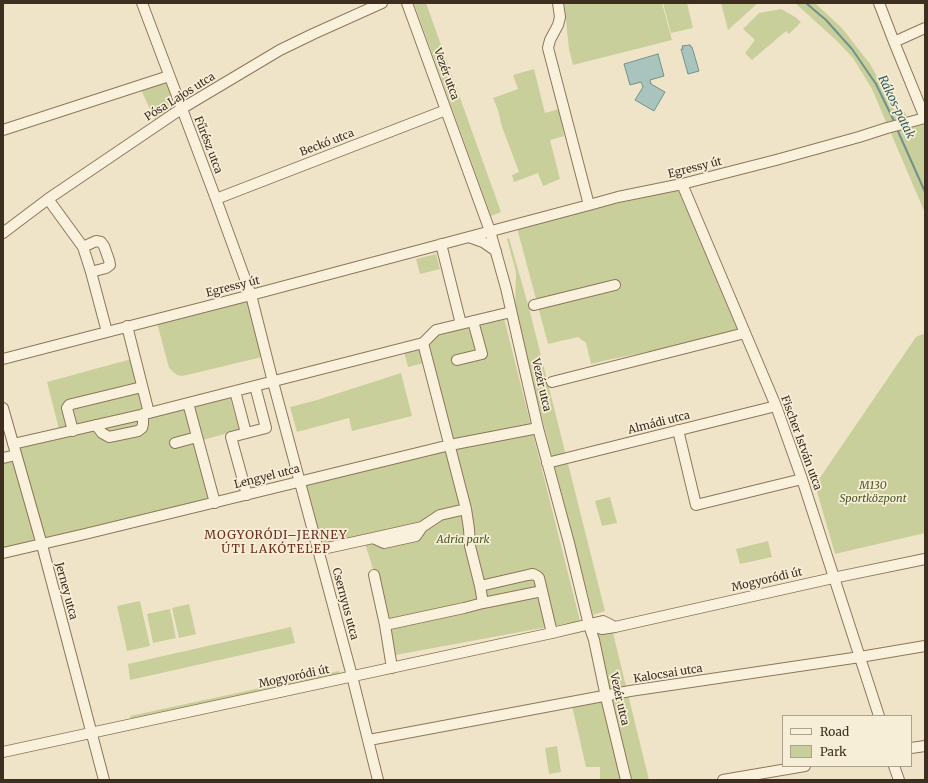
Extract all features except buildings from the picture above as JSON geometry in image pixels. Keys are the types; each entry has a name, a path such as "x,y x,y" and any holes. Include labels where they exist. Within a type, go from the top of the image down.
{"street":[{"name":"Fűrész utca","path":"142,3 251,295"},
{"name":"Pósa Lajos utca","path":"3,233 48,199 181,109 280,50 382,3"},
{"name":"Vezér utca","path":"407,3 496,251 512,312 538,428 594,640 626,780"},
{"path":"558,3 560,17 548,48 589,205"},
{"path":"879,3 925,118"},
{"path":"894,42 925,28"},
{"path":"3,130 169,76"},
{"name":"Beckó utca","path":"216,199 446,110"},
{"name":"Egressy út","path":"3,359 251,295 618,197 682,184 776,160 925,118"},
{"name":"Fischer István utca","path":"682,184 776,406 802,479 879,715"},
{"path":"48,199 83,247 107,332"},
{"path":"469,237 483,242 496,251"},
{"path":"83,247 96,241 101,242 109,260 110,265 106,268 91,272"},
{"path":"441,244 461,324"},
{"path":"534,305 615,285"},
{"name":"Csernyus utca","path":"251,295 369,740 378,780"},
{"path":"13,444 146,414 423,344 436,330 512,312"},
{"path":"457,360 482,354 473,321"},
{"path":"96,425 102,433 109,437 138,431 144,424 146,414 142,387 127,326"},
{"path":"552,382 745,333"},
{"path":"423,344 466,509 470,546 480,586 482,603"},
{"path":"247,495 231,437 266,428 255,386"},
{"path":"73,431 68,412 69,406 72,404 142,387"},
{"path":"235,391 246,433"},
{"path":"188,403 215,502"},
{"name":"Almádi utca","path":"547,463 776,406"},
{"name":"Jerney utca","path":"3,408 42,545 104,780"},
{"name":"Lengyel utca","path":"3,553 42,545 450,445 538,428"},
{"path":"678,430 696,505 802,479"},
{"path":"175,443 197,437"},
{"path":"3,458 16,455"},
{"path":"318,550 373,538 384,543 416,536 422,527 440,515 466,509"},
{"name":"Mogyoródi út","path":"3,752 589,625 602,629 615,627 925,559"},
{"path":"480,586 533,574 538,578 552,633"},
{"path":"374,576 385,625 392,668"},
{"path":"385,625 542,591"},
{"name":"Kalocsai utca","path":"369,740 606,696 925,646"},
{"path":"912,748 925,746"},
{"path":"723,780 799,767"},
{"path":"894,767 899,780"}],"green space":[{"path":"414,3 426,3 501,212 491,216"},
{"path":"564,3 662,3 672,40 573,65 569,49"},
{"path":"663,3 687,3 693,28 671,33"},
{"path":"721,3 758,3 728,30"},
{"path":"795,3 815,3 842,28 870,64 895,110 904,111 913,127 924,125 925,213 872,89 853,58 836,40"},
{"path":"781,9 801,22 789,34 786,31 752,60 745,53 755,40 743,29 759,13"},
{"path":"534,69 545,113 559,109 564,136 550,140 560,179 543,186 538,173 514,182 512,175 519,172 493,98 518,89 513,75"},
{"path":"166,82 175,107 155,120 141,90"},
{"path":"678,190 739,330 591,364 586,343 578,337 548,344 517,228 591,209"},
{"path":"509,238 529,308 605,611 593,615 515,313 516,272 507,239"},
{"path":"436,254 440,269 420,274 416,259"},
{"path":"251,295 266,356 182,376 177,375 169,368 156,319"},
{"name":"Adria park","path":"503,314 580,621 390,656 373,569 364,540 318,550 300,482 450,445 428,362 408,367 403,348 436,330"},
{"name":"M130 Sportközpont","path":"925,333 925,533 835,554 815,485 916,337"},
{"path":"135,358 149,412 229,393 239,430 199,441 215,503 3,553 3,458 16,455 13,444 60,433 47,382"},
{"path":"401,373 412,416 352,431 349,418 297,432 290,407 317,400"},
{"path":"610,497 617,523 602,526 595,501"},
{"path":"768,541 772,557 740,564 736,549"},
{"path":"140,601 150,646 127,651 117,606"},
{"path":"189,604 196,634 179,638 172,608"},
{"path":"170,609 176,638 153,643 147,614"},
{"path":"291,627 295,643 130,680 128,664"},
{"path":"613,633 649,780 632,780 596,635"},
{"path":"339,671 341,677 132,722 130,716"},
{"path":"603,702 623,780 600,780 600,767 586,767 572,706"},
{"path":"557,746 561,772 549,774 545,748"}],"water":[{"path":"690,45 692,47 699,71 688,74 681,49 683,49 682,46"},
{"path":"658,54 664,76 650,80 651,84 665,92 654,111 635,100 643,87 641,82 630,85 624,64"}],"waterway":[{"name":"Rákos-patak","path":"806,3 826,20 852,49 876,84 895,123"},
{"name":"Rákos-patak","path":"897,129 925,192"}],"district":[{"name":"MOGYORÓDI–JERNEY ÚTI LAKÓTELEP","path":"276,543"}]}
